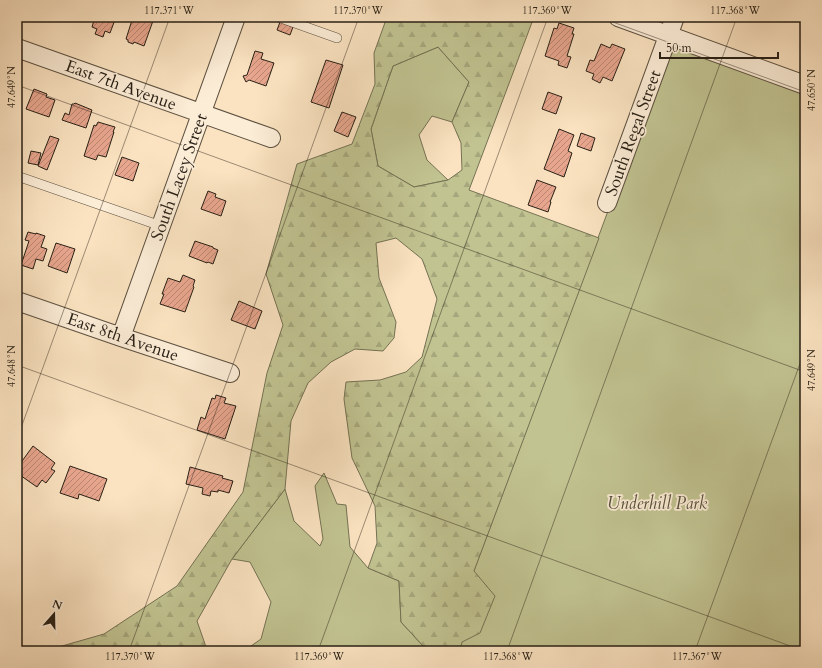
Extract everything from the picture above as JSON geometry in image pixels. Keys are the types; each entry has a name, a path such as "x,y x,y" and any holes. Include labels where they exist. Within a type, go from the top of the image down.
{"street":[{"name":"South Lacey Street","path":"121,337 236,17"},
{"path":"618,17 805,85"},
{"name":"South Regal Street","path":"607,204 676,17"},
{"name":"East 7th Avenue","path":"17,48 271,138"},
{"name":"East 8th Avenue","path":"17,301 230,373"}],"lane":[{"path":"278,17 337,38"},
{"path":"17,176 161,226"}],"green space":[{"path":"387,17 534,17 469,190 599,238 474,571 495,596 480,633 462,642 460,651 423,651 424,647 401,622 399,581 368,568 377,543 375,506 352,458 344,399 346,382 380,380 406,372 422,357 437,299 422,259 396,238 376,243 379,278 396,322 394,338 383,351 355,349 331,362 308,383 291,421 285,489 232,559 197,621 206,647 211,651 17,651 48,650 104,634 177,586 243,492 267,373 283,325 266,274 297,164 352,144 375,84 374,53","holes":["438,47 469,82 452,122 461,143 462,170 448,180 414,187 378,166 371,129 393,66"]},
{"name":"Underhill Park","path":"671,42 805,92 805,651 444,651"},
{"path":"438,47 469,82 452,122 432,116 419,135 427,160 448,180 414,187 378,166 371,129 393,66"},
{"path":"324,473 337,504 346,505 350,547 368,568 399,581 401,622 424,647 423,651 244,651 261,639 271,602 250,562 232,559 285,489 294,521 320,546 323,539 315,486"}],"building":[{"path":"95,17 116,17 110,33 105,31 103,37 95,34 97,29 92,27"},
{"path":"133,17 154,18 144,46 134,42 133,44 128,42 126,39"},
{"path":"280,22 293,27 290,35 277,30"},
{"path":"559,23 574,28 572,34 574,34 567,56 571,57 567,68 558,65 559,61 545,56 554,28 557,29"},
{"path":"601,44 610,48 612,44 625,49 612,81 603,77 600,83 592,79 594,74 586,71 590,60 594,61"},
{"path":"255,51 263,53 261,59 274,63 266,86 249,80 246,82 243,76 247,75"},
{"path":"326,60 343,65 329,108 311,102"},
{"path":"34,89 47,94 46,97 55,100 49,117 26,109"},
{"path":"548,92 562,97 556,114 542,109"},
{"path":"75,103 92,110 86,128 62,120 65,113 69,115 72,104"},
{"path":"342,112 356,117 348,137 334,131"},
{"path":"98,122 115,127 106,157 98,155 96,160 84,156 94,125 96,126"},
{"path":"559,129 574,135 568,151 572,153 564,177 544,169"},
{"path":"581,133 595,138 591,151 577,146"},
{"path":"50,136 59,139 47,170 38,166"},
{"path":"31,151 41,153 38,165 28,163"},
{"path":"122,157 139,163 133,181 115,175"},
{"path":"537,180 556,187 548,212 528,205"},
{"path":"208,191 216,194 215,197 226,201 221,216 201,209"},
{"path":"28,232 45,236 41,247 47,249 43,261 36,259 33,269 21,265 29,241 25,240"},
{"path":"195,241 218,250 213,264 189,256"},
{"path":"56,243 75,249 67,273 48,266"},
{"path":"183,275 195,280 185,312 160,304 168,278 180,282"},
{"path":"239,301 262,311 255,329 231,320"},
{"path":"216,395 226,398 224,403 236,406 225,439 197,430 201,417 205,419 212,398 215,399"},
{"path":"33,446 55,463 51,469 55,471 46,483 42,480 37,487 17,473 17,468"},
{"path":"70,466 107,479 99,501 79,494 78,499 60,493"},
{"path":"190,467 223,476 222,478 233,481 229,493 218,490 218,492 211,491 210,496 202,494 203,488 186,484"}]}
